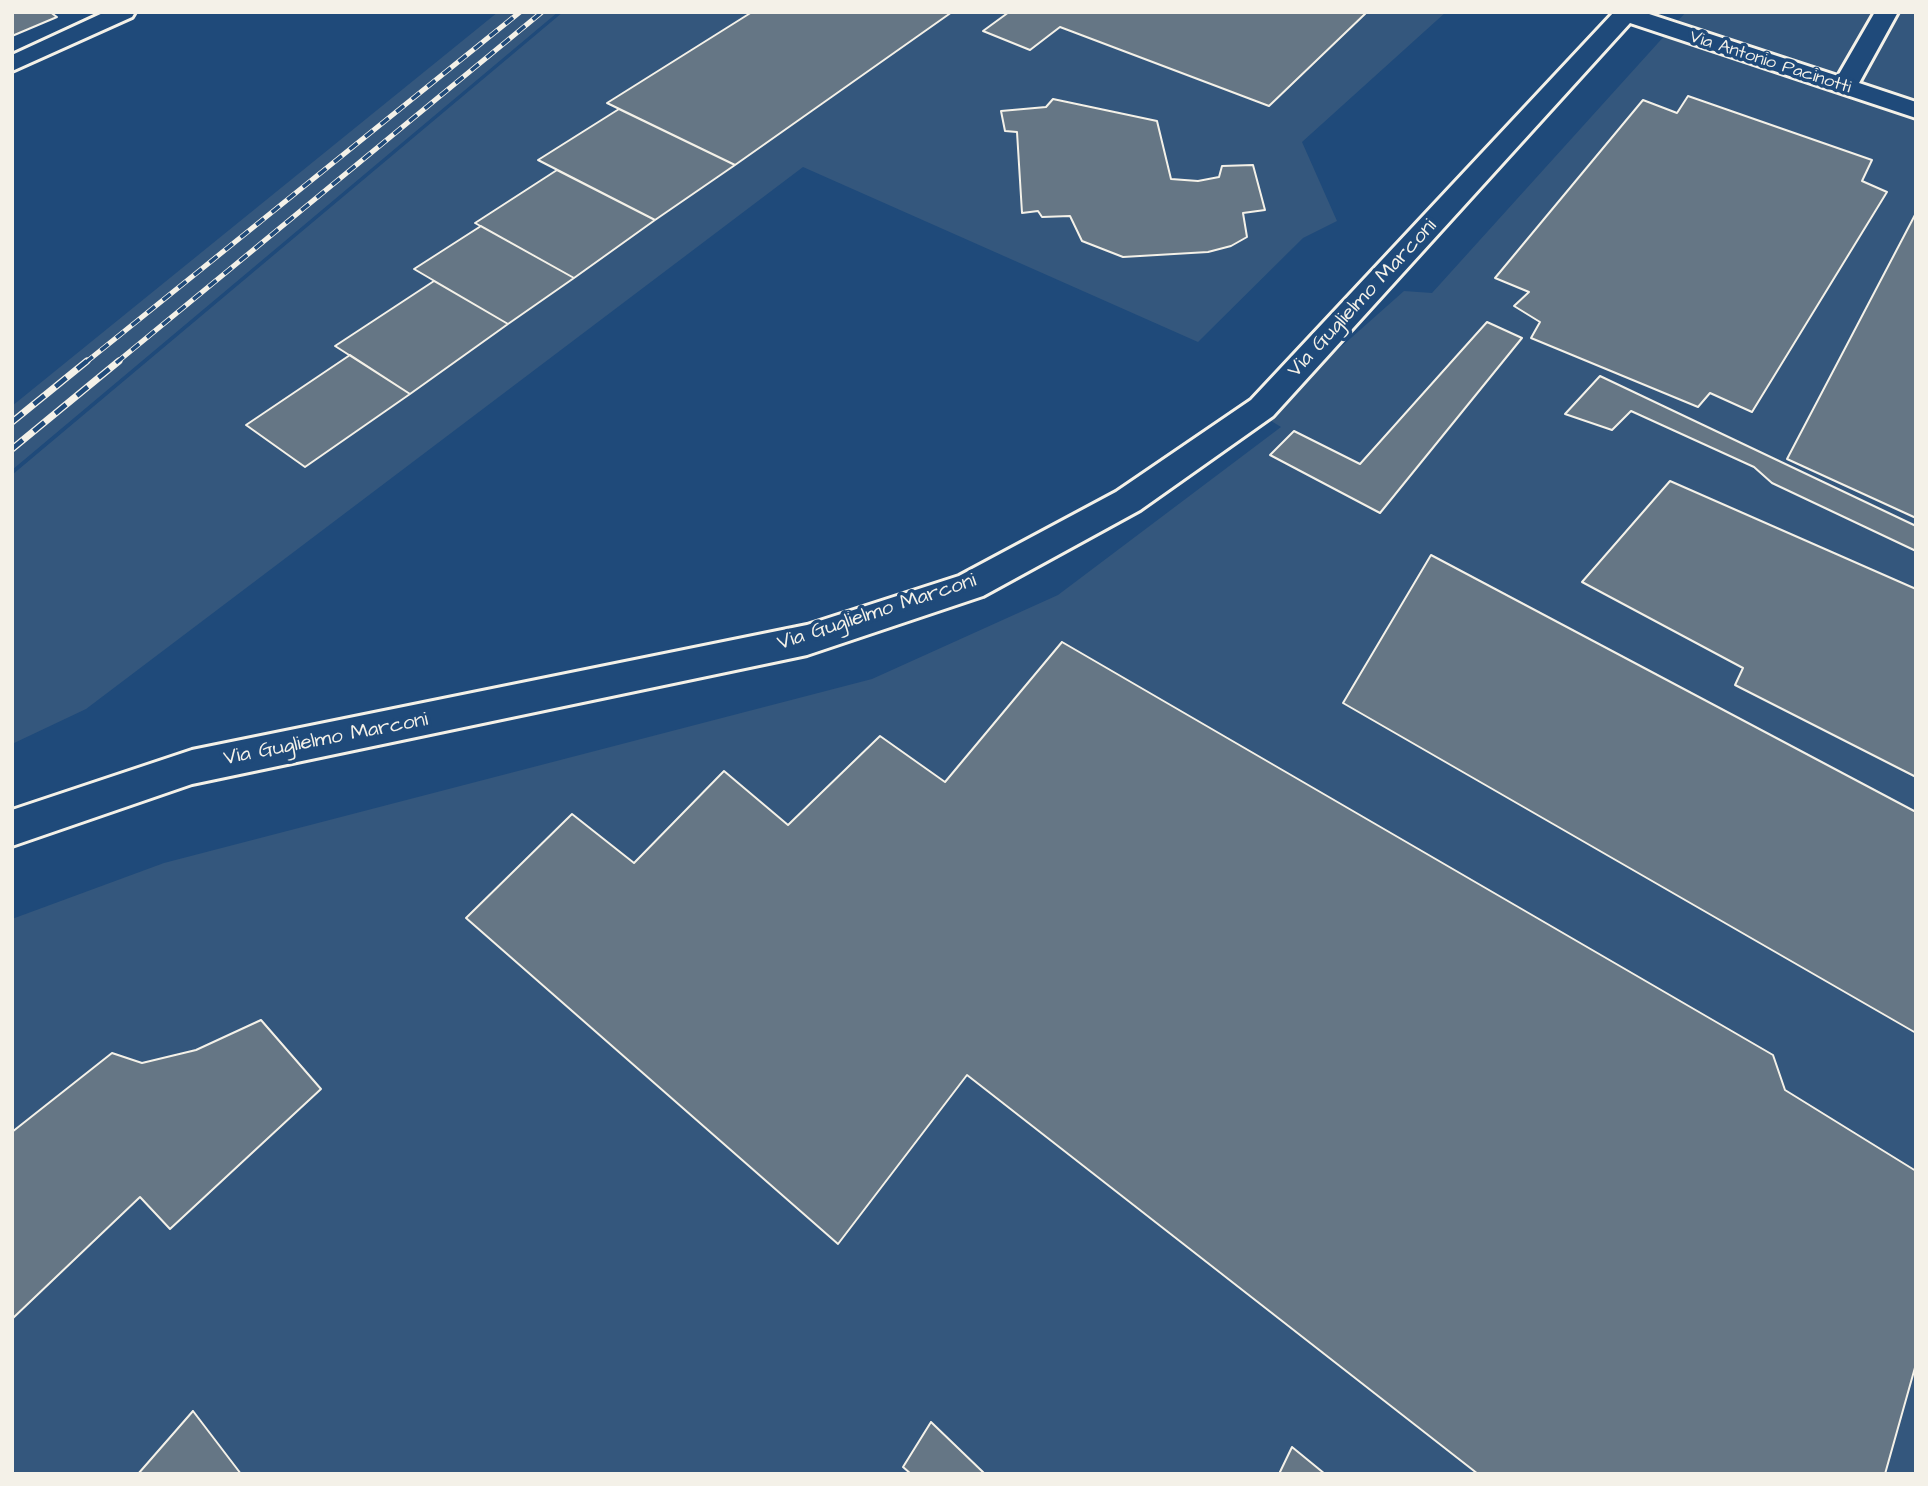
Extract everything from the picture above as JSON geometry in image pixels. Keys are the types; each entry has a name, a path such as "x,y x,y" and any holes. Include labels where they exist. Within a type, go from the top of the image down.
{"street":[{"path":"12,64 124,12"},
{"path":"1844,87 1887,12"},
{"name":"Via Antonio Pacinotti","path":"1626,13 1916,110"},
{"name":"Via Guglielmo Marconi","path":"12,828 192,767 807,640 971,586 1128,501 1262,408 1626,13"}],"shaded area":[{"path":"498,12 558,12 12,470 12,406"},
{"path":"563,12 1446,12 1302,142 1337,221 1303,238 1198,342 803,167 86,709 12,744 12,475"},
{"path":"1686,12 1916,12 1916,1474 12,1474 12,919 164,863 872,679 1058,595 1281,427 1263,416 1404,291 1432,293"}],"building":[{"path":"12,12 50,12 57,17 12,36"},
{"path":"752,12 952,12 735,165 607,103"},
{"path":"1009,12 1367,12 1269,106 1060,27 1030,50 983,31"},
{"path":"1688,96 1872,160 1862,181 1887,192 1752,412 1710,393 1698,407 1531,338 1540,322 1514,306 1529,292 1495,278 1643,100 1677,113"},
{"path":"1053,99 1157,121 1171,179 1198,181 1219,177 1222,166 1253,165 1265,210 1243,213 1247,237 1231,246 1208,252 1123,257 1082,241 1070,216 1042,217 1038,211 1022,213 1017,132 1005,131 1001,111 1046,107"},
{"path":"619,109 735,165 655,220 538,160"},
{"path":"557,170 655,220 574,278 475,223"},
{"path":"1916,213 1916,518 1787,459"},
{"path":"481,226 574,278 508,324 414,269"},
{"path":"434,281 508,324 410,394 335,346"},
{"path":"1487,322 1522,338 1380,513 1270,455 1294,431 1360,464"},
{"path":"350,355 410,394 305,467 246,425"},
{"path":"1600,376 1916,526 1916,551 1772,483 1754,467 1631,411 1612,430 1565,414"},
{"path":"1670,481 1916,589 1916,777 1735,685 1743,668 1582,582"},
{"path":"1431,555 1916,812 1916,1033 1343,703"},
{"path":"1062,642 1773,1055 1785,1090 1916,1171 1916,1364 1885,1474 1478,1474 967,1075 838,1244 466,918 572,814 634,863 724,771 788,825 880,736 945,782"},
{"path":"261,1020 321,1089 170,1229 140,1197 12,1319 12,1132 112,1053 142,1063 196,1050"},
{"path":"193,1411 241,1474 138,1474"},
{"path":"931,1422 985,1474 911,1474 903,1467"},
{"path":"1292,1447 1325,1474 1279,1474"}],"railway":[{"path":"85,363 520,12"},
{"path":"116,363 542,12"},
{"path":"12,422 87,361"},
{"path":"12,449 119,361"}]}
